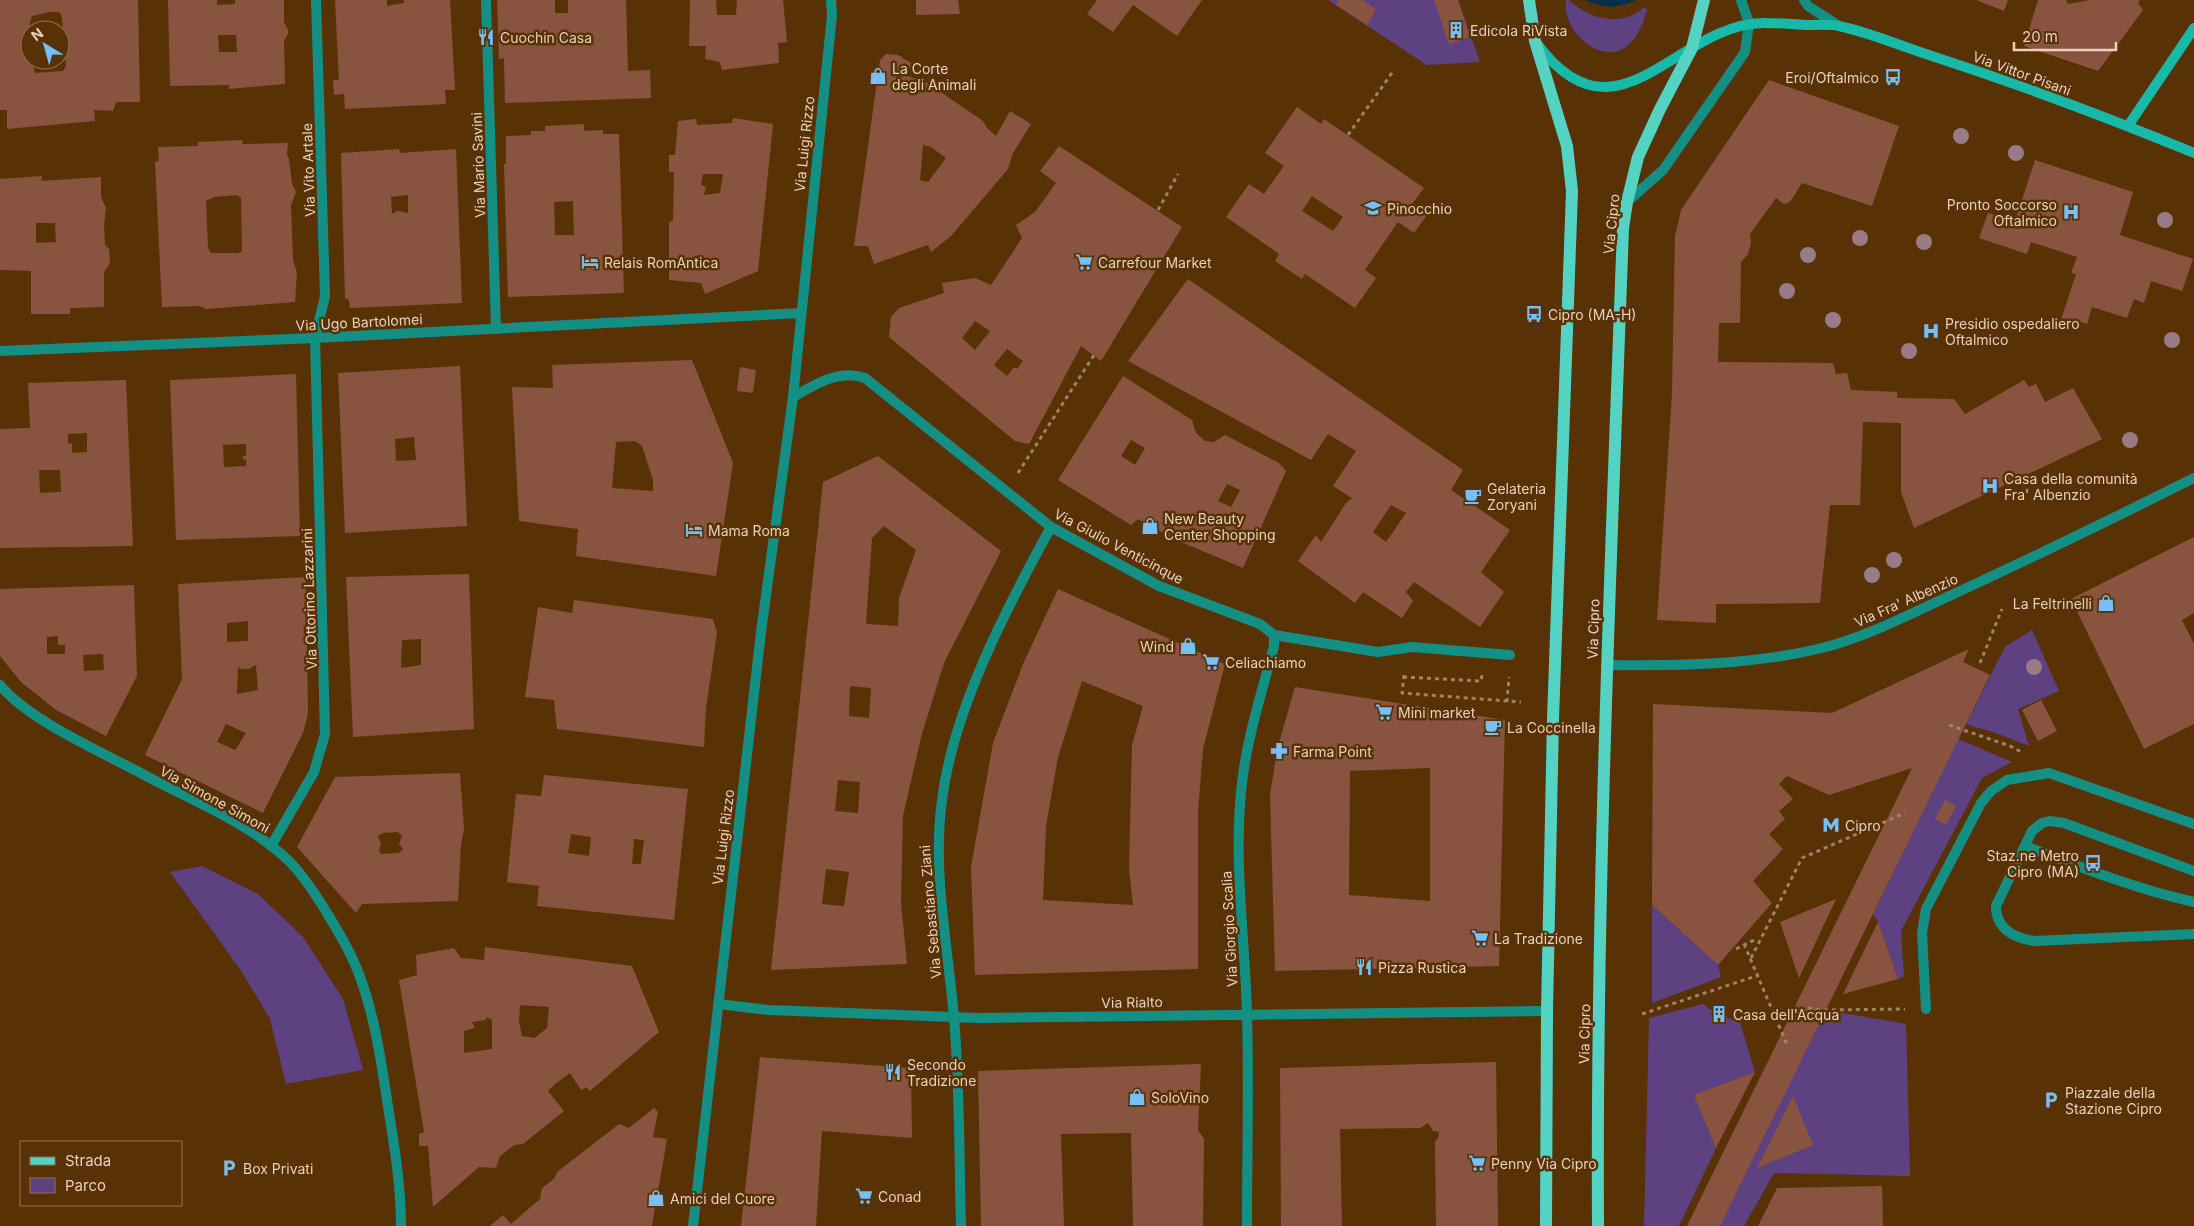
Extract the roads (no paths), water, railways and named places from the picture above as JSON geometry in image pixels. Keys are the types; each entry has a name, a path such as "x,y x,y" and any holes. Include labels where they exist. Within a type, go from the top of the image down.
{"main road":[{"path":"1529,0 1535,41 1567,146 1572,191 1553,719 1547,1011 1546,1226"},
{"name":"Via Cipro","path":"1598,1226 1597,1142 1607,665 1623,228 1638,157 1647,135 1692,48 1704,0"},
{"name":"Via Vittor Pisani","path":"1535,41 1548,59 1562,72 1579,82 1592,86 1610,87 1631,82 1658,69 1720,32 1749,23 1838,26 1955,64 2128,126 2194,153"},
{"path":"2128,126 2194,28"}],"street":[{"name":"Via Vito Artale","path":"315,338 325,296 316,0"},
{"name":"Via Mario Savini","path":"486,0 496,329"},
{"name":"Via Luigi Rizzo","path":"692,1226 761,632 793,397 800,313 832,16 831,0"},
{"path":"1627,202 1663,170 1738,64 1744,52 1749,23 1741,0"},
{"path":"1804,0 1808,6 1838,26"},
{"name":"Via Ugo Bartolomei","path":"0,351 315,338 800,313"},
{"name":"Via Ottorino Lazzarini","path":"271,846 314,772 325,734 315,338"},
{"name":"Via Giulio Venticinque","path":"793,397 824,380 845,374 858,376 872,383 1051,528 1159,586 1260,624 1274,635 1378,652 1412,647 1510,655"},
{"name":"Via Fra' Albenzio","path":"1607,665 1659,665 1752,660 1796,654 1844,641 1910,615 2028,560 2194,478"},
{"name":"Via Sebastiano Ziani","path":"961,1226 954,1018 941,898 938,841 942,799 949,763 981,668 1031,564 1051,528"},
{"name":"Via Giorgio Scalia","path":"1247,1226 1247,1013 1240,856 1241,809 1243,775 1250,739 1274,646 1274,635"},
{"name":"Via Simone Simoni","path":"0,685 9,696 53,725 252,832 289,862 318,898 340,935 360,977 385,1087 396,1168 400,1226"},
{"path":"1926,1009 1923,919 1934,891 1980,803 1991,791 2007,780 2049,773 2194,824"},
{"path":"2194,871 2074,826 2056,821 2042,823 2036,826 1996,906 2000,925 2013,936 2034,941 2194,934"},
{"path":"2025,846 2087,870 2164,895 2194,902"},
{"name":"Via Rialto","path":"718,1004 769,1010 954,1018 1247,1013 1547,1011"}],"water":[{"path":"1585,0 1636,0 1624,5 1604,6"}],"place":[{"name":"Edicola RiVista","path":"1456,30"},
{"name":"Cuochin Casa","path":"486,37"},
{"name":"La Corte degli Animali","path":"878,76"},
{"name":"Eroi/Oftalmico","path":"1893,77"},
{"name":"Pinocchio","path":"1373,208"},
{"name":"Pronto Soccorso Oftalmico","path":"2071,212"},
{"name":"Relais RomAntica","path":"590,262"},
{"name":"Carrefour Market","path":"1084,262"},
{"name":"Cipro (MA-H)","path":"1534,314"},
{"name":"Presidio ospedaliero Oftalmico","path":"1931,331"},
{"name":"Casa della comunità Fra' Albenzio","path":"1990,486"},
{"name":"Gelateria Zoryani","path":"1473,496"},
{"name":"New Beauty Center Shopping","path":"1150,526"},
{"name":"Mama Roma","path":"694,530"},
{"name":"La Feltrinelli","path":"2106,603"},
{"name":"Wind","path":"1188,646"},
{"name":"Celiachiamo","path":"1211,662"},
{"name":"Mini market","path":"1384,712"},
{"name":"La Coccinella","path":"1493,727"},
{"name":"Farma Point","path":"1279,751"},
{"name":"Cipro","path":"1831,825"},
{"name":"Staz.ne Metro Cipro (MA)","path":"2093,863"},
{"name":"La Tradizione","path":"1480,938"},
{"name":"Pizza Rustica","path":"1364,967"},
{"name":"Casa dell'Acqua","path":"1719,1014"},
{"name":"Secondo Tradizione","path":"893,1072"},
{"name":"SoloVino","path":"1137,1097"},
{"name":"Piazzale della Stazione Cipro","path":"2051,1100"},
{"name":"Penny Via Cipro","path":"1477,1163"},
{"name":"Box Privati","path":"229,1168"},
{"name":"Conad","path":"864,1196"},
{"name":"Amici del Cuore","path":"656,1198"}]}
